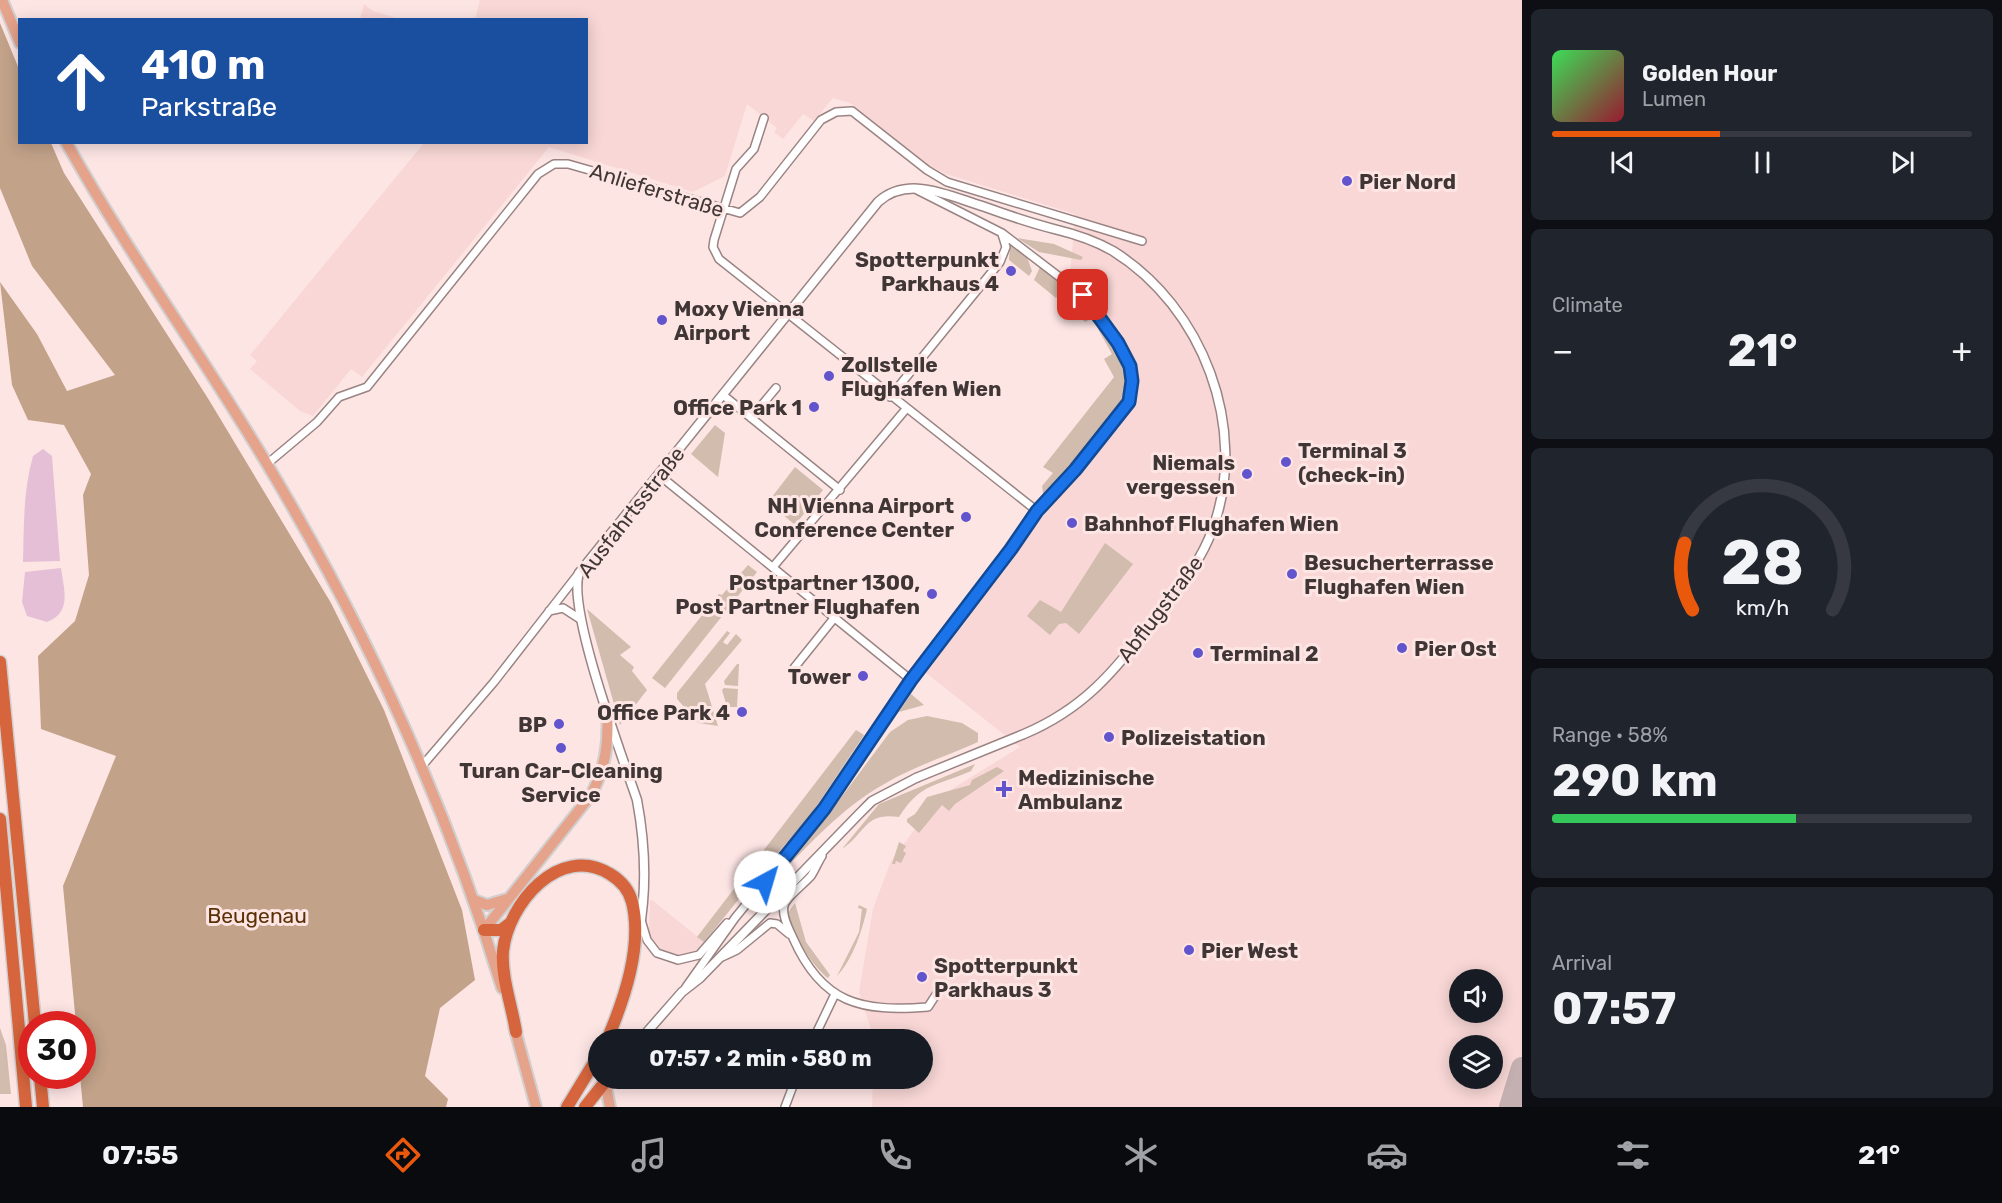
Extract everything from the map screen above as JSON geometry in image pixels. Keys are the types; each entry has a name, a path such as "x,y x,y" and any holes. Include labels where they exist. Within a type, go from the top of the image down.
{"highway":[{"path":"0,662 34,1011"},
{"path":"0,819 26,1107"},
{"path":"516,1032 503,965 509,924 522,900 550,875 577,866 603,870 625,886 632,901 634,935 631,964 610,1029"},
{"path":"484,930 501,930 509,924"},
{"path":"567,1107 588,1072"},
{"path":"41,1089 43,1107"},
{"path":"585,1107 600,1089"}],"main road":[{"path":"2,0 18,38"},
{"path":"67,144 132,255 267,464 365,645 422,766 474,900 516,1032 536,1106"},
{"path":"484,930 503,908 507,898 591,795 600,779 606,758 607,710"},
{"path":"474,900 487,905 507,898"},
{"path":"608,1089 610,1107"}],"street":[{"name":"Anlieferstraße","path":"267,464 317,422 339,396 367,387 538,174 554,164 568,164 735,214 744,212 760,197 788,160 829,114 852,111 927,170 947,182 1142,241"},
{"path":"764,118 754,149 736,169 713,246 719,259 890,397 1037,511"},
{"path":"682,992 735,918 824,809 911,680 1011,549 1037,511 1075,470 1129,402 1132,381 1130,366 1106,324 1083,295 1002,233 915,189"},
{"name":"Ausfahrtsstraße","path":"631,964 641,920 642,827 637,800 580,619 575,587 579,573 878,202 894,191 915,189"},
{"name":"Abflugstraße","path":"650,1029 682,992 717,960 872,801 916,778 1023,734 1073,709 1114,671 1197,565 1213,529 1222,495 1226,450 1223,419 1212,377 1196,343 1166,297 1136,267 1112,250 1084,237 937,191 915,189"},
{"path":"890,397 1000,262 1006,247 1002,233"},
{"path":"751,418 776,388"},
{"path":"723,395 840,490"},
{"path":"773,567 906,409"},
{"path":"658,475 911,680"},
{"path":"422,766 494,682 579,573"},
{"path":"547,612 563,608 580,619"},
{"path":"794,668 835,617"},
{"path":"824,850 812,875 784,904 785,920 793,940 814,976 835,994 876,1008 901,1009 928,1006 941,987"},
{"path":"641,920 647,940 657,953 678,960 699,955 726,923 735,918"},
{"path":"717,960 737,950 770,923 783,928 793,940"},
{"path":"818,1029 835,994"},
{"path":"784,1107 791,1089"}],"shaded area":[{"path":"480,0 1522,0 1522,1107 872,1107 873,1089 933,1089 933,1029 871,1029 859,992 873,909 891,861 939,797 1020,747 926,673 1136,392 1121,336 1070,277 1075,214 946,174 928,165 850,103 833,98 814,121 803,114 783,139 774,132 777,128 747,104 725,176 693,192 549,147 362,377 351,369 313,416 300,411 250,369 257,361 250,355 423,144 588,144 588,18 475,18"},
{"path":"364,4 373,11 396,18 360,18"},
{"path":"1017,238 1054,244 1083,257 1081,260 1039,252"},
{"path":"1010,243 1027,257 1032,271 1029,276 1009,260"},
{"path":"1040,267 1059,281 1063,290 1056,298 1034,280"},
{"path":"1071,292 1085,305 1092,318 1085,322 1067,305"},
{"path":"1102,325 1124,368 1125,395 1070,470 1046,495 1043,493 1042,486 1053,473 1043,467 1114,377 1104,359 1112,354 1098,329"},
{"path":"715,425 725,433 718,477 691,454"},
{"path":"43,449 52,456 60,561 23,562 27,482 33,456"},
{"path":"795,467 823,490 795,525 768,502"},
{"path":"1105,543 1133,564 1079,634 1066,623 1059,624 1050,635 1027,616 1040,600 1061,612"},
{"path":"748,565 757,572 665,688 652,678 719,594 722,595"},
{"path":"61,568 64,600 60,612 47,622 27,616 22,602 25,572"},
{"path":"587,609 631,647 620,655 634,667 632,671 647,690 620,725"},
{"path":"727,631 730,633 723,642 727,645 736,634 742,640 705,684 718,726 699,723 677,699 677,693"},
{"path":"739,664 738,686 725,685 724,681"},
{"path":"724,688 738,689 737,707 727,707 722,690"},
{"path":"911,694 924,705 899,712"},
{"path":"927,716 962,723 978,733 978,742 908,771 872,791 834,821 788,866 786,864 837,803 890,732 908,720"},
{"path":"856,730 864,735 808,819 704,942 697,937"},
{"path":"975,764 971,771 923,791 915,797 899,817 887,816 872,821 842,849 879,804"},
{"path":"997,767 1004,771 955,804 949,811 942,805 919,833 907,822 907,819 915,814 927,797 970,785 972,780"},
{"path":"899,842 906,846 903,851 906,853 901,863 896,861 892,864"},
{"path":"652,900 704,942 699,948 690,955 681,956 659,951 649,936 650,901"},
{"path":"795,903 806,942 830,975 828,978 810,959 797,940 789,922 788,916"},
{"path":"859,905 867,909 862,926 852,953 837,976 859,932 862,909 858,908"},
{"path":"0,1028 6,1045 11,1094 0,1094"}],"green space":[{"name":"Beugenau","path":"0,23 18,67 18,144 51,144 64,173 209,400 331,603 384,710 462,910 475,980 440,1008 425,1076 448,1099 446,1107 83,1107 81,1089 96,1089 96,1011 75,1011 63,886 116,756 41,729 38,656 75,621 89,575 83,495 91,474 64,425 28,420 12,385 0,282 37,334 67,391 115,375 32,266 0,188"}],"taxiway":[{"path":"1510,1107 1522,1068"}],"place":[{"name":"Pier Nord","path":"1347,181"},
{"name":"Spotterpunkt Parkhaus 4","path":"1011,271"},
{"name":"Moxy Vienna Airport","path":"662,320"},
{"name":"Zollstelle Flughafen Wien","path":"829,376"},
{"name":"Office Park 1","path":"814,407"},
{"name":"Terminal 3 (check-in)","path":"1286,462"},
{"name":"Niemals vergessen","path":"1247,474"},
{"name":"NH Vienna Airport Conference Center","path":"966,517"},
{"name":"Bahnhof Flughafen Wien","path":"1072,523"},
{"name":"Besucherterrasse Flughafen Wien","path":"1292,574"},
{"name":"Postpartner 1300, Post Partner Flughafen","path":"932,594"},
{"name":"Pier Ost","path":"1402,648"},
{"name":"Terminal 2","path":"1198,653"},
{"name":"Tower","path":"863,676"},
{"name":"Office Park 4","path":"742,712"},
{"name":"BP","path":"559,724"},
{"name":"Polizeistation","path":"1109,737"},
{"name":"Turan Car-Cleaning Service","path":"561,748"},
{"name":"Medizinische Ambulanz","path":"1004,789"},
{"name":"Pier West","path":"1189,950"},
{"name":"Spotterpunkt Parkhaus 3","path":"922,977"}],"route":[{"path":"765,882 824,809 911,680 1011,549 1045,500 1075,470 1129,402 1132,393 1130,366 1100,315 1083,295"}]}
